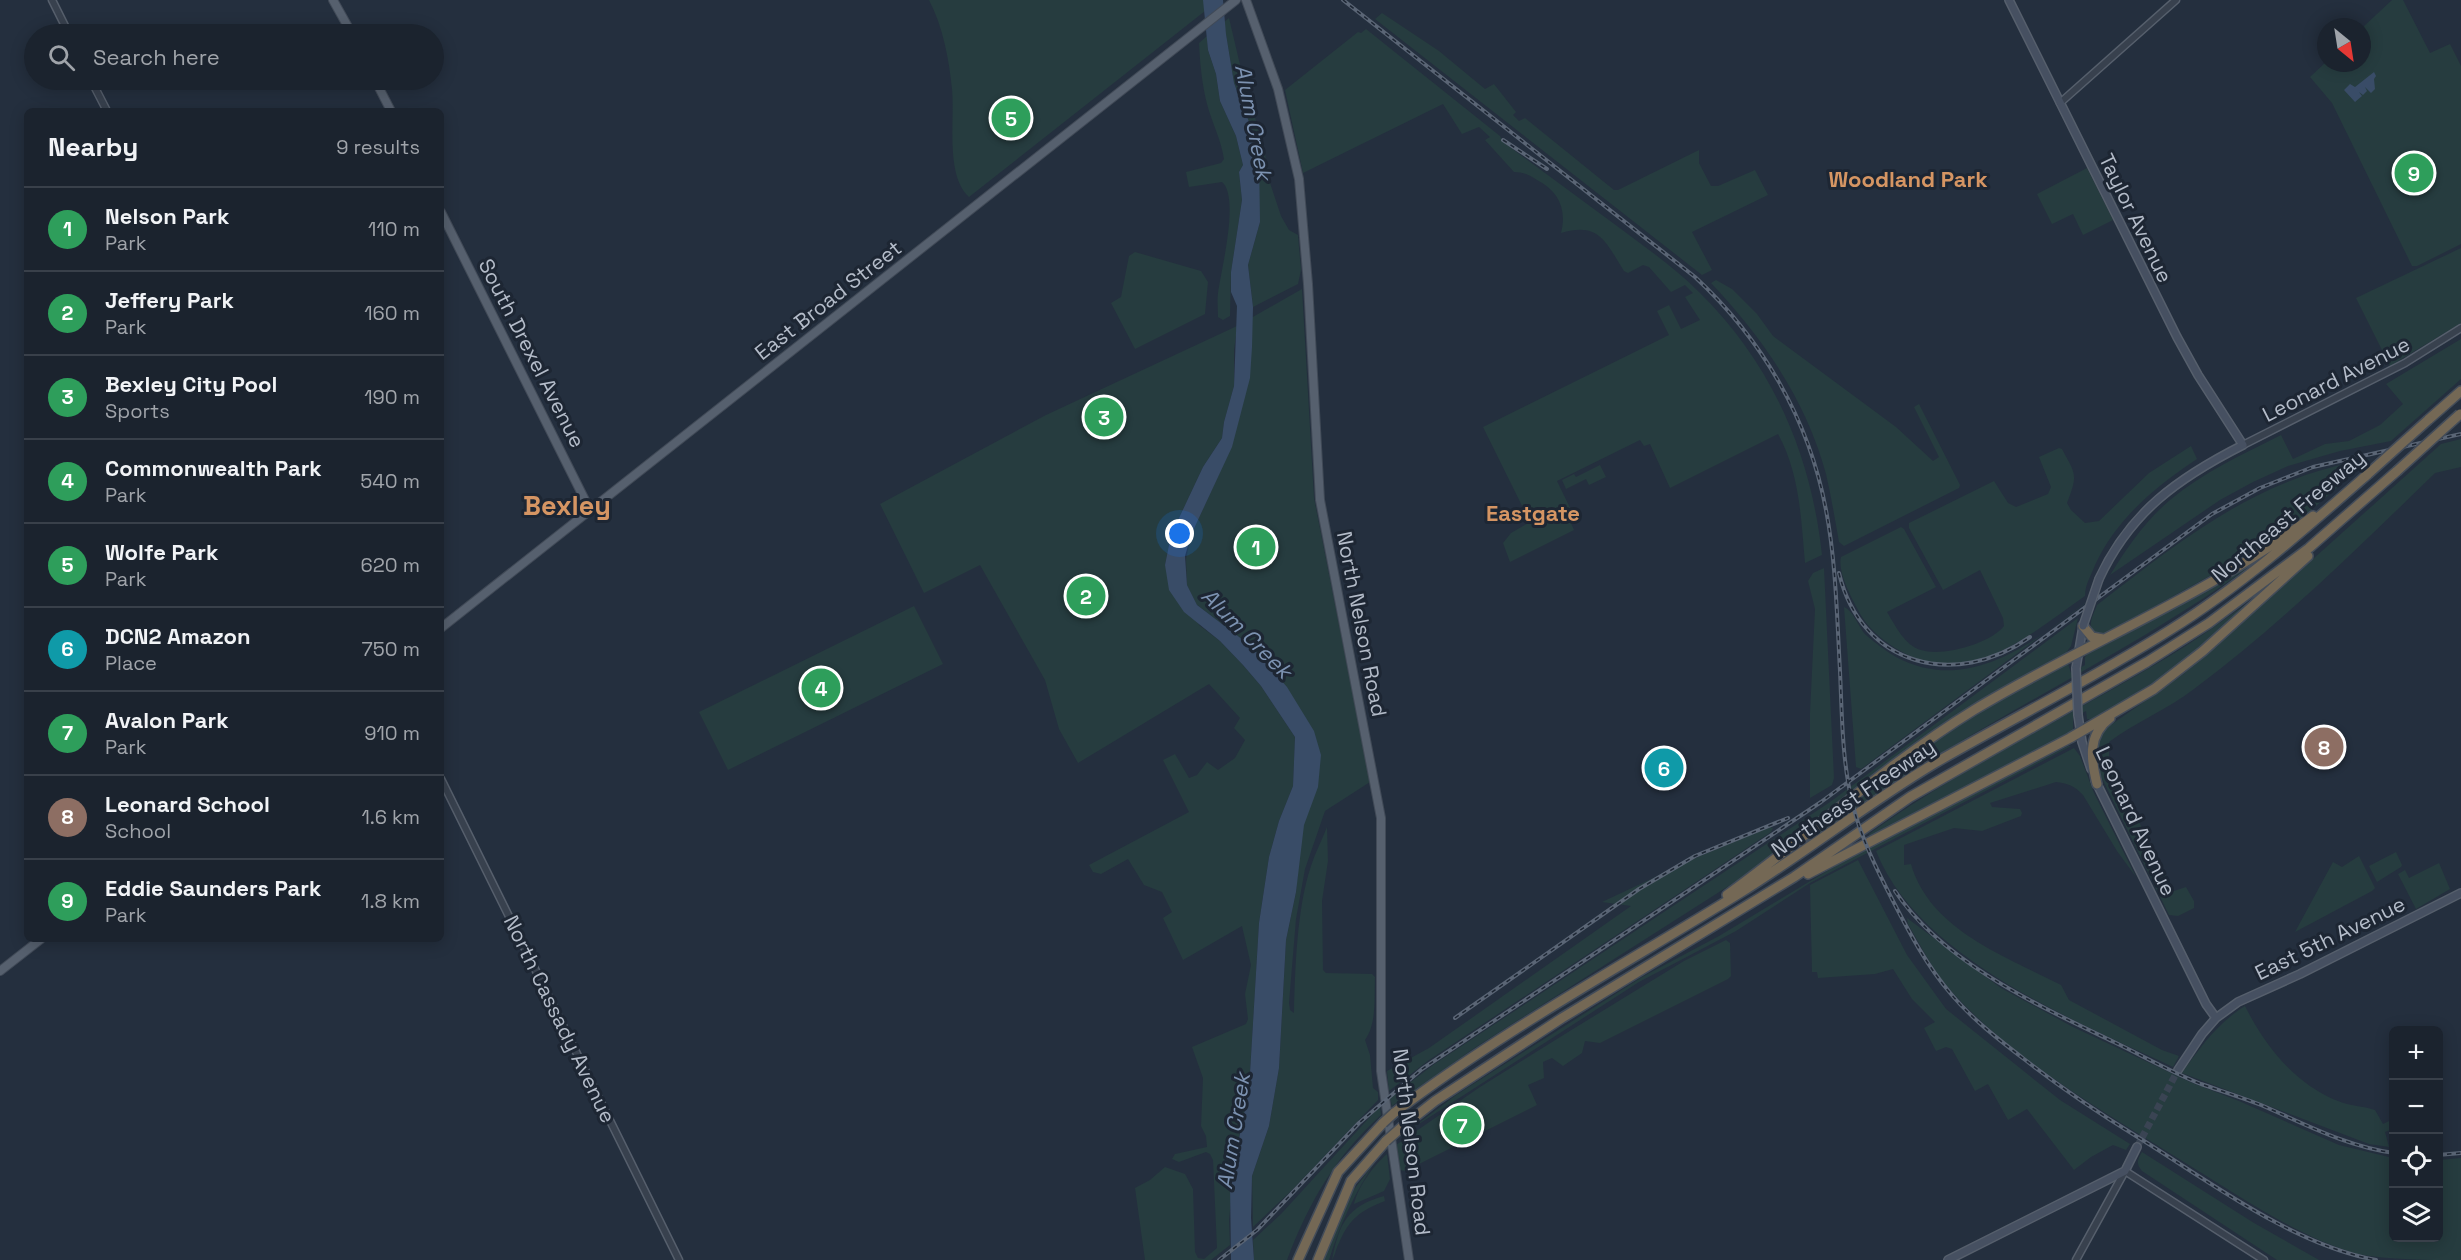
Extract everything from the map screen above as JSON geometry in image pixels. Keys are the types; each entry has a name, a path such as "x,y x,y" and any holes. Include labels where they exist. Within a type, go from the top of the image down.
{"highway":[{"name":"Northeast Freeway","path":"1298,1260 1338,1172 1383,1123 1427,1088 1521,1027 1783,866 1926,769 2184,621 2279,552 2461,391"},
{"name":"Northeast Freeway","path":"1318,1260 1351,1181 1386,1141 1435,1101 1545,1029 1794,877 1936,781 2136,668 2196,631 2256,589 2321,538 2460,414"},
{"path":"1713,910 1719,900 1772,862 1918,747 2017,685 2261,552 2368,474"},
{"path":"2097,784 2091,754 2096,735 2105,722 2175,673 2230,627 2309,555 2321,538"},
{"path":"2083,626 2092,637 2106,638"},
{"path":"1691,940 1820,867 2080,731 2143,695"}],"main road":[{"path":"333,0 346,24"},
{"name":"North Nelson Road","path":"1246,0 1280,94 1299,179 1308,284 1320,500 1381,818 1382,1071 1409,1260"},
{"name":"Taylor Avenue","path":"2009,0 2177,338 2243,445"},
{"name":"East Broad Street","path":"444,626 1233,2"},
{"path":"380,90 389,108"},
{"name":"South Drexel Avenue","path":"444,218 590,510"},
{"name":"Leonard Avenue","path":"2216,1018 2206,1004 2097,784 2080,731 2076,668 2083,626 2099,579 2127,532 2160,496 2196,470 2243,445"},
{"name":"East 5th Avenue","path":"2216,1018 2254,993 2301,974 2461,893"},
{"path":"0,971 37,942"},
{"path":"2178,1071 2202,1034 2216,1018"},
{"path":"1954,1259 2125,1171 2137,1147"}],"street":[{"path":"52,0 64,24"},
{"path":"2060,103 2176,0"},
{"path":"96,90 105,108"},
{"name":"Leonard Avenue","path":"2243,445 2405,363 2461,328"},
{"name":"North Cassady Avenue","path":"444,785 679,1260"},
{"path":"2076,1260 2125,1171 2264,1260"}],"green space":[{"path":"929,0 1219,0 969,197 957,175 954,161 953,102 949,66 942,32"},
{"path":"2392,0 2403,0 2430,53 2450,44 2461,66 2461,244 2417,266 2412,266 2332,103 2310,77 2317,70 2371,72 2371,20"},
{"path":"1382,13 1439,51 1485,89 1494,84 1516,112 1513,115 1519,121 1525,118 1614,190 1699,150 1699,163 1711,186 1718,186 1755,170 1768,195 1692,232 1712,270 1702,275 1375,19"},
{"path":"1229,18 1246,90 1263,142 1270,183 1281,216 1289,230 1298,235 1301,270 1298,284 1253,307 1248,265 1260,222 1253,132 1234,83 1224,22"},
{"path":"1366,29 1500,136 1503,142 1669,266 1699,292 1725,320 1767,380 1784,412 1808,481 1817,517 1822,555 1805,563 1795,481 1778,434 1670,488 1650,444 1644,446 1640,440 1557,481 1575,518 1570,521 1574,530 1510,562 1503,543 1511,533 1530,522 1483,427 1669,335 1657,311 1669,305 1681,329 1700,320 1685,297 1693,293 1685,285 1671,292 1649,267 1643,265 1628,273 1624,271 1606,244 1593,232 1574,230 1561,233 1562,209 1551,190 1529,175 1514,172 1485,140 1490,137 1479,127 1462,134 1443,104 1303,173 1285,90 1358,32 1361,33"},
{"path":"1207,36 1220,101 1236,136 1243,165 1239,172 1242,200 1231,272 1230,316 1223,320 1218,317 1218,293 1228,234 1227,190 1222,182 1189,187 1186,172 1221,163 1224,159 1207,104 1203,81 1199,43"},
{"path":"2087,168 2113,220 2083,235 2073,214 2052,224 2037,194"},
{"path":"2461,248 2461,323 2390,366 2356,298"},
{"path":"1135,252 1201,271 1208,282 1205,314 1135,349 1111,303 1121,297 1129,256"},
{"path":"1716,280 1732,289 1757,314 1773,336 1896,427 1933,461 1939,457 1914,407 1919,404 1960,485 1959,488 1844,546 1839,542 1826,474 1807,421 1795,396 1765,348 1711,283"},
{"path":"1302,289 1314,498 1370,782 1325,811 1305,869 1296,919 1289,1003 1290,1010 1294,1013 1296,958 1306,882 1314,856 1327,827 1328,861 1322,901 1323,970 1326,973 1372,974 1375,977 1373,1018 1365,1040 1370,1055 1373,1088 1378,1092 1378,1100 1292,1190 1253,1227 1252,1176 1269,1126 1279,1068 1286,940 1296,892 1310,740 1251,646 1197,605 1187,585 1186,559 1191,535 1219,474 1235,415 1237,329 1234,350 1234,386 1222,438 1203,467 1171,535 1165,565 1199,625 1220,641 1261,686 1295,737 1293,786 1279,821 1269,857 1259,923 1250,1073 1236,1150 1229,1220 1230,1245 1211,1260 1145,1260 1135,1188 1150,1180 1165,1167 1185,1174 1193,1189 1195,1252 1198,1258 1204,1259 1217,1248 1213,1160 1210,1154 1206,1152 1179,1162 1172,1159 1175,1154 1207,1147 1206,1136 1201,1126 1203,1078 1192,1047 1246,1024 1248,1019 1245,994 1251,965 1242,926 1183,960 1163,918 1172,912 1162,892 1144,885 1128,859 1101,874 1093,872 1089,865 1189,812 1163,760 1175,754 1189,778 1197,775 1207,762 1218,770 1235,758 1245,740 1234,728 1240,718 1209,684 1078,763 1059,729 1045,680 980,565 924,593 880,504 1046,415 1237,326"},
{"path":"2461,339 2461,379 2391,441 2340,451 2288,466 2253,482 2220,500 2110,575 2152,517 2182,490 2223,464 2281,435 2293,459 2325,444 2349,441 2380,425 2403,404 2386,384"},
{"path":"2461,439 2461,467 2435,473 2318,585 2258,638 2184,696 2109,742 2109,763 2174,891 2186,887 2194,901 2194,908 2178,916 2169,915 2097,768 2097,743 2105,729 2204,657 2441,444"},
{"path":"2191,446 2197,459 2152,492 2114,533 2095,565 2085,596 2002,651 1980,660 1956,664 1932,663 1908,655 1888,644 1871,629 1847,588 1841,571 1841,557 1901,527 1936,587 1887,612 1897,629 1915,648 1930,652 1953,650 1977,643 2004,626 2003,618 1980,570 1943,590 1909,528 1909,523 1994,481 2008,503 2016,507 2048,494 2051,487 2039,457 2059,448 2062,449 2074,475 2067,503 2085,523 2099,521 2149,473"},
{"path":"2370,459 2308,513 2262,547 2103,635 2096,635 2093,632 2091,621 2097,605 2161,556 2224,514 2257,495 2292,480"},
{"path":"1600,465 1606,477 1589,485 1586,479 1566,489 1562,480 1574,474 1576,477"},
{"path":"2256,559 2260,559 2184,611 1930,760 1807,842 1805,840 1893,769 1968,718 2062,664 2068,664 2071,673 2085,665 2085,657 2088,653"},
{"path":"1824,568 1834,778 1832,785 1810,798 1810,713 1815,609 1808,581 1813,573"},
{"path":"2115,581 2066,618 2049,629"},
{"path":"2255,598 2256,600 2167,674 2093,720 2087,719 2086,711 2073,718 2073,733 1871,839 1869,834 1941,786 2168,657"},
{"path":"914,606 943,664 728,770 699,712"},
{"path":"1844,607 1851,612 1866,635 1896,657 1926,668 1956,670 1985,664 2013,652 2038,637 1861,769 1856,767"},
{"path":"2078,618 2071,646 2063,657 2002,689 1749,873 1476,1047 1392,1106 1390,1098 1433,1065 1830,802"},
{"path":"2071,746 1810,883 1736,931 1639,982 1408,1131 1456,1095 1642,977 1719,936 1850,857"},
{"path":"2074,748 2080,756 2094,793 2136,877 2117,851 2083,795 2071,786 2056,782 1990,803 1992,807 2020,809 2021,816 1982,831 1954,828 1904,845 1904,865 1911,864 1921,887 1935,907 1952,924 1994,951 2061,985 2069,1000 2162,1050 2179,1056 2173,1067 2047,1007 2004,982 1963,954 1926,923 1897,889 1876,851"},
{"path":"1770,827 1773,828 1771,832 1429,1060 1389,1091 1387,1071 1429,1048 1631,906 1602,902 1700,856"},
{"path":"2396,852 2401,867 2377,882 2369,866"},
{"path":"2359,856 2375,888 2295,932 2333,862 2342,867"},
{"path":"1858,860 1907,955 1946,1009 2060,1100 2130,1144 2126,1150 2113,1145 2074,1170 2027,1109 2008,1120 1988,1084 1975,1091 1952,1049 1946,1047 1936,1051 1924,1028 1935,1022 1912,999 1893,969 1875,974 1818,978 1817,972 1812,972 1810,885"},
{"path":"2439,863 2450,889 2416,909 2398,874 2405,870 2409,878"},
{"path":"1907,918 2001,988 2073,1027 2190,1082 2339,1145 2389,1157 2389,1242 2443,1242 2443,1160 2461,1158 2461,1260 2395,1259 2357,1254 2292,1227 2231,1192 2066,1088 2006,1043 1946,985 1908,924"},
{"path":"1726,940 1730,943 1731,976 1728,979 1600,1043 1585,1041 1582,1053 1563,1066 1552,1058 1543,1062 1544,1078 1528,1085 1537,1105 1405,1171 1400,1170 1396,1145 1480,1087 1573,1029 1684,961"},
{"path":"2245,1006 2272,1049 2308,1085 2338,1101 2375,1110 2383,1124 2389,1121 2389,1130 2385,1132 2389,1147 2369,1144 2182,1073 2210,1036"},
{"path":"1380,1106 1381,1115 1350,1147 1314,1200 1287,1260 1254,1260 1253,1240 1281,1214"},
{"path":"2142,1152 2254,1223 2319,1260 2277,1260 2142,1171 2138,1162"},
{"path":"1387,1154 1390,1179 1384,1191 1354,1204 1367,1177"},
{"path":"1376,1161 1349,1209 1329,1260 1321,1260 1348,1197"},
{"path":"1384,1196 1385,1201 1357,1216 1347,1228 1332,1260 1338,1236 1347,1218 1361,1205"}],"water":[{"path":"1203,0 1223,0 1234,83 1253,132 1259,158 1260,222 1248,265 1253,307 1250,378 1232,447 1191,535 1185,556 1187,585 1197,605 1251,646 1287,687 1314,731 1321,755 1318,787 1304,825 1296,892 1286,940 1279,1068 1269,1126 1252,1176 1251,1218 1254,1260 1231,1260 1230,1183 1250,1073 1259,923 1269,857 1279,821 1293,786 1295,737 1261,686 1243,665 1220,641 1184,612 1169,590 1165,565 1171,535 1203,467 1222,438 1234,386 1237,306 1231,292 1231,272 1242,200 1239,172 1243,165 1236,136 1220,101 1216,74 1208,50"},
{"path":"2374,72 2375,89 2371,93 2365,87 2367,91 2363,95 2359,92 2362,96 2355,102 2344,90 2350,84 2355,87"}],"tunnel":[{"path":"2137,1147 2178,1070"}],"railway":[{"path":"1343,0 1695,277 1741,327 1779,383 1808,444 1826,510 1836,590 1845,756 1853,806 1870,855 1912,938 1951,994 1986,1028 2051,1079 2107,1118 2222,1191 2282,1226 2313,1240 2344,1252 2376,1260"},
{"path":"1503,140 1547,169"},
{"path":"1219,1260 1257,1230 1359,1123 1422,1069 1821,802 2212,514 2260,488 2313,467 2461,434"},
{"path":"1839,573 1850,605 1868,630 1889,648 1915,660 1942,665 1972,662 2001,653 2030,637"},
{"path":"1455,1018 1639,889 1695,856 1788,818"},
{"path":"1895,891 1938,939 1994,980 2024,997 2201,1084 2261,1105 2342,1140 2389,1152"},
{"path":"2443,1155 2461,1153"}],"place":[{"name":"Wolfe Park","path":"1011,118"},
{"name":"Eddie Saunders Park","path":"2414,173"},
{"name":"Bexley City Pool","path":"1104,417"},
{"name":"Nelson Park","path":"1256,547"},
{"name":"Jeffery Park","path":"1086,596"},
{"name":"Commonwealth Park","path":"821,688"},
{"name":"Leonard School","path":"2324,747"},
{"name":"DCN2 Amazon","path":"1664,768"},
{"name":"Avalon Park","path":"1462,1125"}],"district":[{"name":"Woodland Park","path":"1908,179"},
{"name":"Bexley","path":"567,505"},
{"name":"Eastgate","path":"1533,513"}],"water label":[{"name":"Alum Creek","path":"1254,122"},
{"name":"Alum Creek","path":"1247,633"},
{"name":"Alum Creek","path":"1233,1131"}]}
